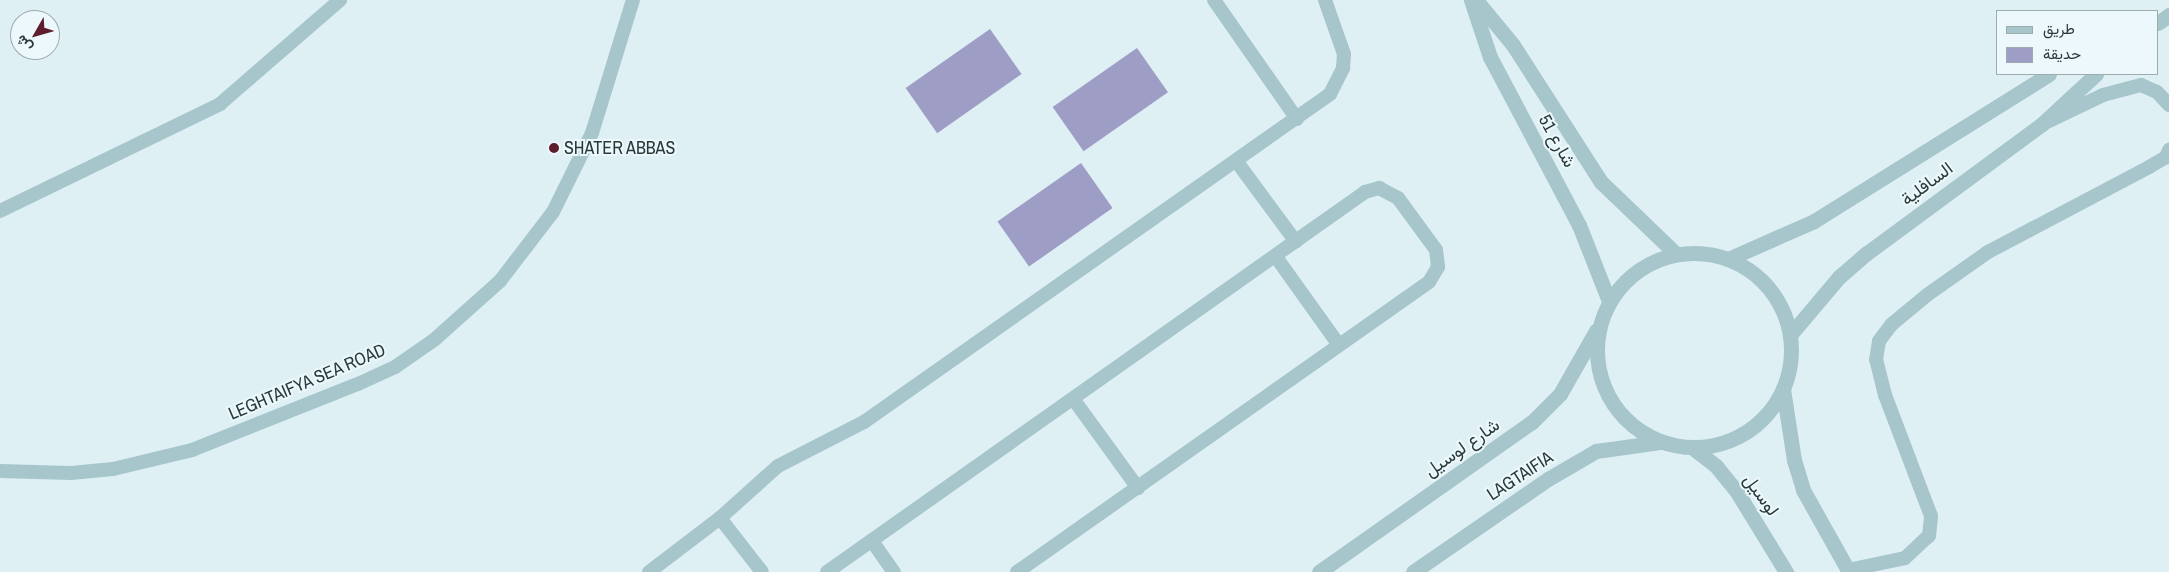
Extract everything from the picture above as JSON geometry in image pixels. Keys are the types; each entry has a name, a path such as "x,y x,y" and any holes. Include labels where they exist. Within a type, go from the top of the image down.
{"street":[{"name":"شارع 51","path":"1471,0 1490,57 1579,225 1609,301"},
{"name":"شارع 51","path":"1476,0 1513,45 1601,182 1676,254"},
{"name":"السافلية","path":"1728,259 1814,221 2048,75"},
{"name":"السافلية","path":"1790,336 1839,277 1867,253 2042,124 2095,75"},
{"path":"1676,254 1710,254 1728,259 1751,271 1770,288 1783,311 1790,336 1791,363 1783,389 1769,413 1748,432 1722,444 1693,448 1661,442 1636,429 1616,409 1602,384 1596,356 1598,328 1609,301 1626,279 1649,262 1676,254"},
{"name":"شارع لوسيل","path":"1319,572 1532,422 1560,394 1598,328"},
{"path":"1783,389 1794,460 1803,490 1848,571"},
{"name":"LAGTAIFIA","path":"1413,572 1548,479 1596,450 1661,442"},
{"name":"لوسيل","path":"1693,448 1716,466 1737,492 1786,572"}],"lane":[{"path":"0,210 220,104 340,0"},
{"name":"LEGHTAIFYA SEA ROAD","path":"0,471 63,473 112,469 192,450 358,384 395,367 434,340 500,281 553,212 592,133 633,0"},
{"path":"1214,0 1297,118"},
{"path":"649,572 720,518 778,466 858,426 1237,162 1330,94 1343,68 1340,40 1325,0"},
{"path":"2042,124 2103,95 2142,85 2157,92 2169,105"},
{"path":"1848,571 1905,558 1929,536 1931,516 1885,395 1876,360 1878,340 1892,324 1927,295 1988,252 2149,167 2166,157 2169,150"},
{"path":"1237,162 1296,242"},
{"path":"827,572 1074,400 1365,192 1378,188 1398,198 1436,250 1438,267 1429,282 1017,572"},
{"path":"1276,257 1339,345"},
{"path":"1074,400 1138,488"},
{"path":"720,518 762,572"},
{"path":"872,541 894,572"}],"green space":[{"path":"990,29 1022,74 937,133 906,88"},
{"path":"1137,48 1168,92 1084,151 1053,107"},
{"path":"1081,163 1113,208 1029,267 997,222"}],"place":[{"name":"SHATER ABBAS","path":"554,148"}]}
